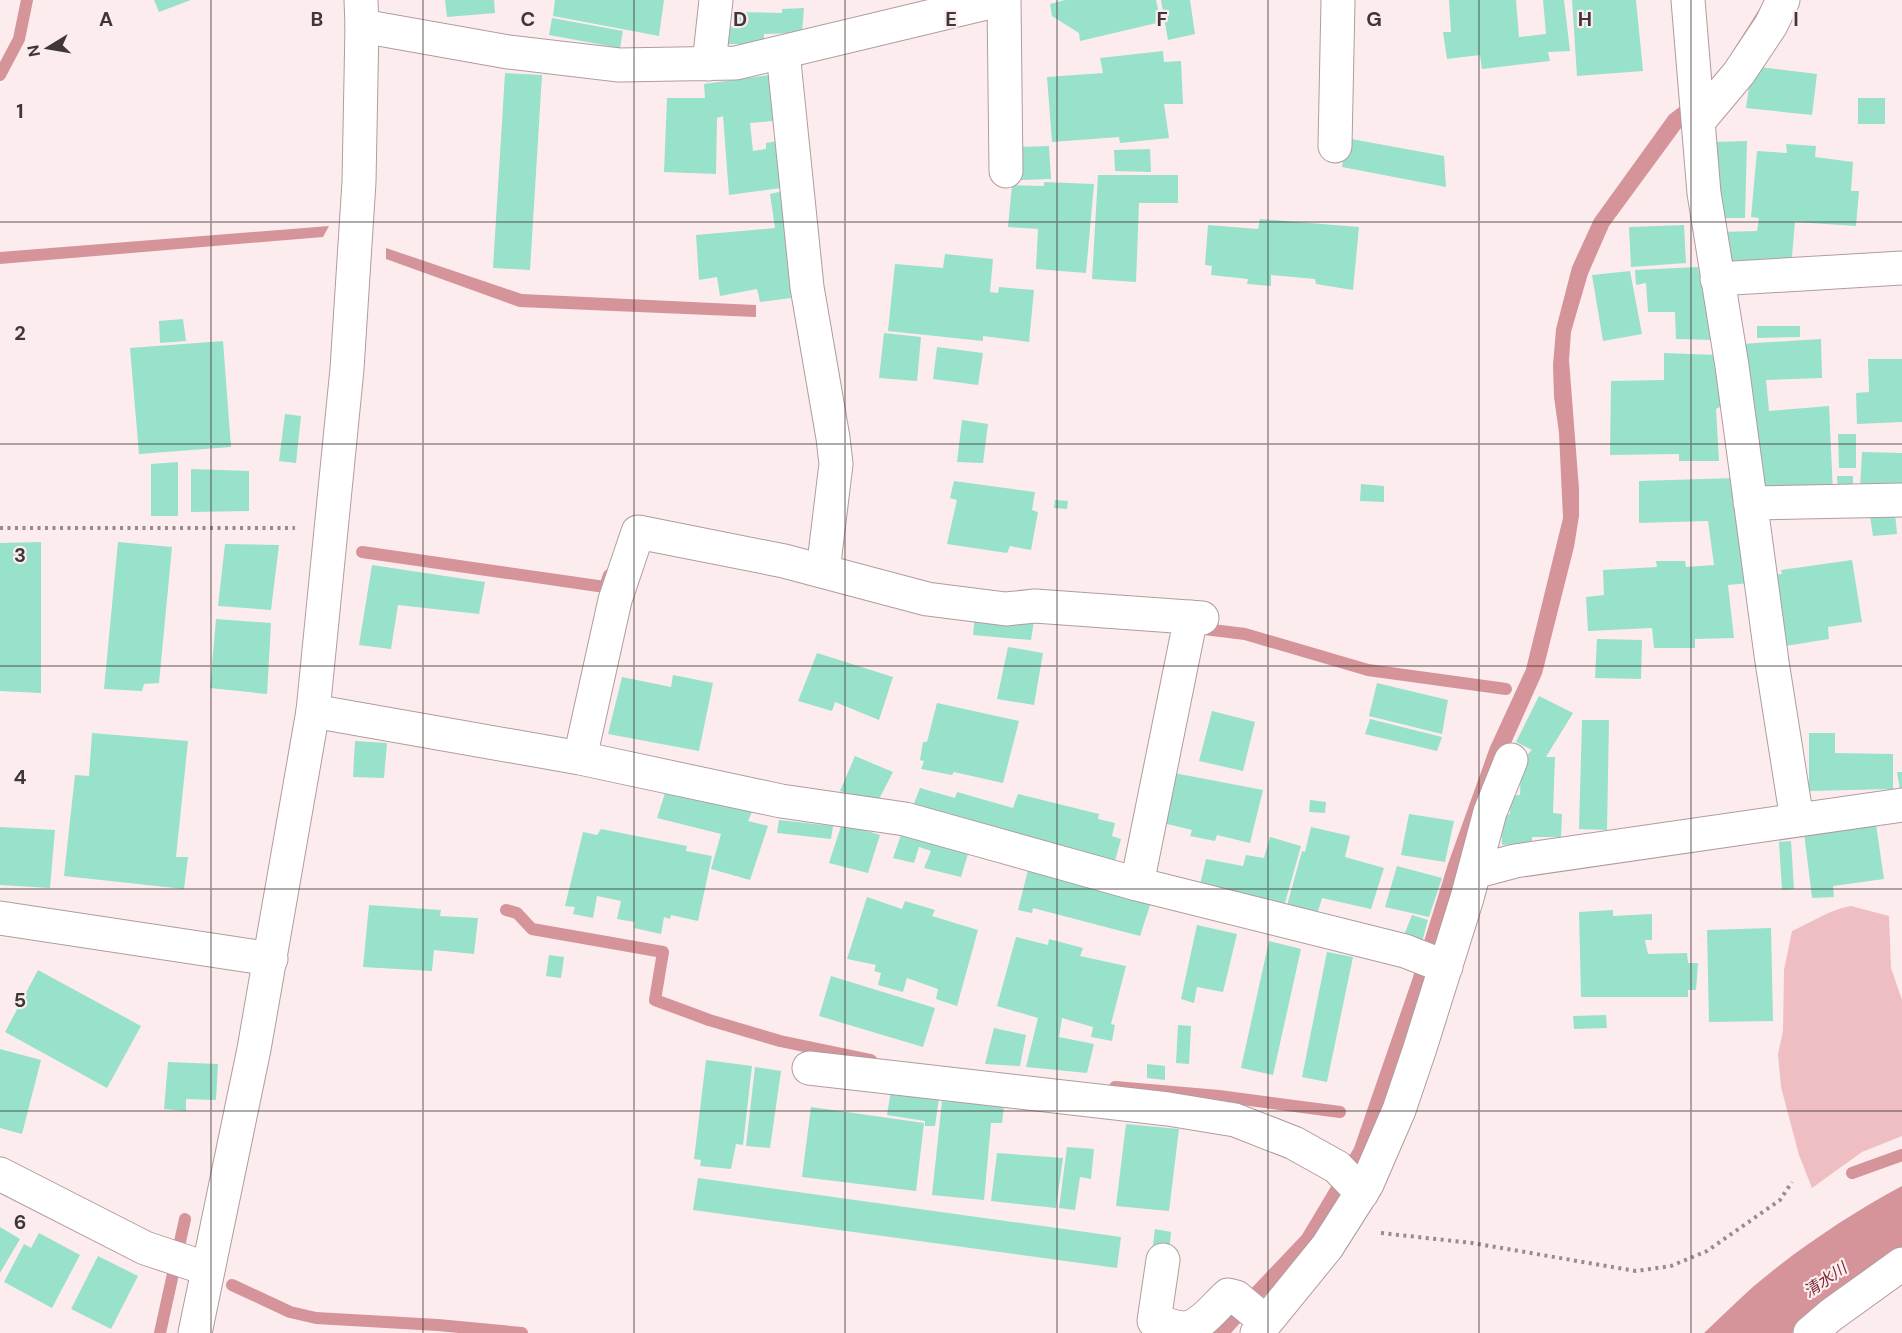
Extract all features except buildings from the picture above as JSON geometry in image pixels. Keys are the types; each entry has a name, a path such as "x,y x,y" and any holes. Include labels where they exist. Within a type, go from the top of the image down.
{"street":[{"path":"709,64 716,0"},
{"path":"195,1333 271,959 313,711 347,369 357,206 361,13 508,51 619,65 709,64 736,63 999,0"},
{"path":"1004,0 1006,171"},
{"path":"1335,146 1338,0"},
{"path":"1689,0 1704,193 1732,366 1772,662 1797,820"},
{"path":"1698,122 1739,73 1771,25 1784,0"},
{"path":"783,52 807,287 836,464 823,571"},
{"path":"1718,279 1902,268"},
{"path":"1750,503 1902,500"},
{"path":"580,758 615,600 633,540 638,532 784,561 927,599 1006,609 1035,606 1197,618 1137,884"},
{"path":"313,711 580,758 781,801 905,819 1137,884 1405,951 1446,967"},
{"path":"1163,1260 1154,1322 1184,1328 1203,1321 1214,1306 1228,1295 1236,1297 1261,1328 1327,1247 1362,1193 1399,1110 1446,967 1490,812 1511,760"},
{"path":"1474,872 1515,861 1902,805"},
{"path":"0,918 271,959"},
{"path":"809,1068 1168,1109 1235,1120 1294,1143 1337,1167 1362,1193"},
{"path":"0,1174 145,1248 208,1269"},
{"path":"1810,1333 1831,1315 1902,1264"}],"path":[{"path":"0,528 331,528"},
{"path":"1339,1228 1472,1244 1636,1271 1671,1266 1707,1251 1780,1200 1792,1182"}],"shaded area":[{"path":"1851,906 1889,916 1891,968 1902,1000 1902,1136 1862,1152 1812,1188 1799,1155 1781,1087 1778,1054 1783,1031 1784,970 1792,931 1828,913"}],"water":[{"path":"1765,0 1775,0 1609,226 1588,274 1571,332 1569,360 1579,489 1579,516 1574,547 1542,674 1492,786 1363,1169 1324,1230 1231,1333 1209,1333 1302,1235 1354,1148 1412,980 1448,864 1490,747 1526,669 1563,518 1553,365 1556,329 1572,267 1594,219 1669,115 1708,85 1724,65"},
{"path":"329,226 323,237 0,264 0,252"},
{"path":"386,248 522,294 756,305 756,317 519,307 386,259"},
{"name":"清水川","path":"1902,1186 1902,1255 1792,1333 1704,1333 1754,1286 1789,1258 1844,1220"}],"waterway":[{"path":"0,75 19,39 27,0"},
{"path":"362,552 605,587 609,575"},
{"path":"1204,629 1245,634 1368,670 1506,689"},
{"path":"506,910 517,913 532,929 663,952 655,1000 709,1020 780,1041 871,1060"},
{"path":"1115,1087 1219,1096 1340,1112"},
{"path":"1852,1173 1902,1155"},
{"path":"160,1333 185,1219"},
{"path":"232,1285 290,1312 316,1318 438,1325 522,1333"}]}
